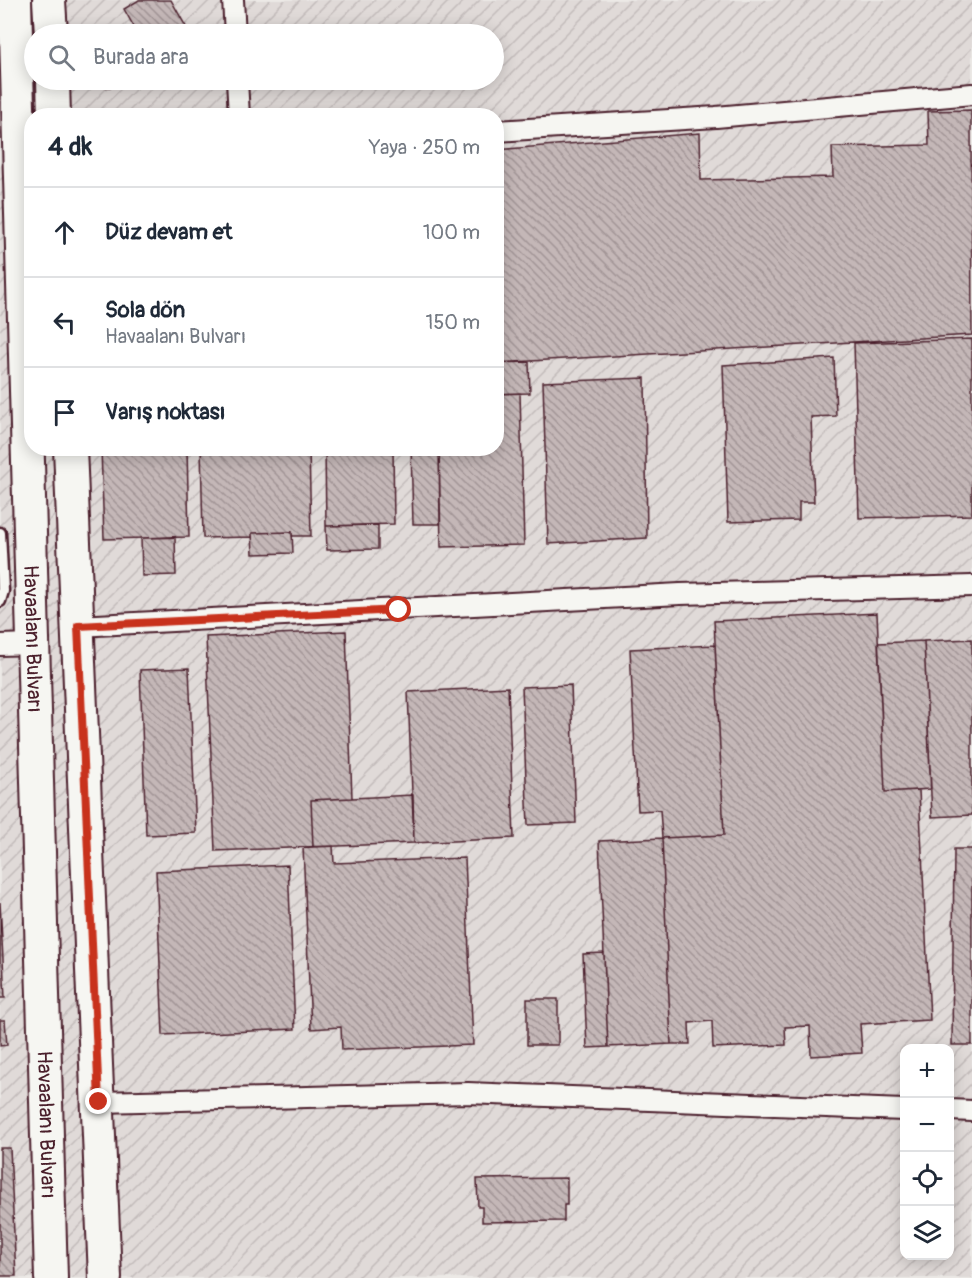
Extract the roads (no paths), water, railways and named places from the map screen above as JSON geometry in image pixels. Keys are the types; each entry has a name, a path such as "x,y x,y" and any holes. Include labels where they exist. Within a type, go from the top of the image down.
{"main road":[{"name":"Havaalanı Bulvarı","path":"15,0 24,131"},
{"path":"49,0 50,24"},
{"path":"53,90 54,108"},
{"name":"Havaalanı Bulvarı","path":"31,456 51,1278"},
{"name":"Havaalanı Bulvarı","path":"70,456 105,1278"}],"street":[{"path":"233,0 234,24"},
{"path":"238,90 239,108"},
{"path":"504,130 716,117 972,94"},
{"path":"78,626 680,594 972,586"},
{"path":"0,645 34,644"},
{"path":"99,1102 468,1093 900,1110"},
{"path":"954,1110 972,1111"}],"lane":[{"path":"0,533 3,591 0,601"}]}
